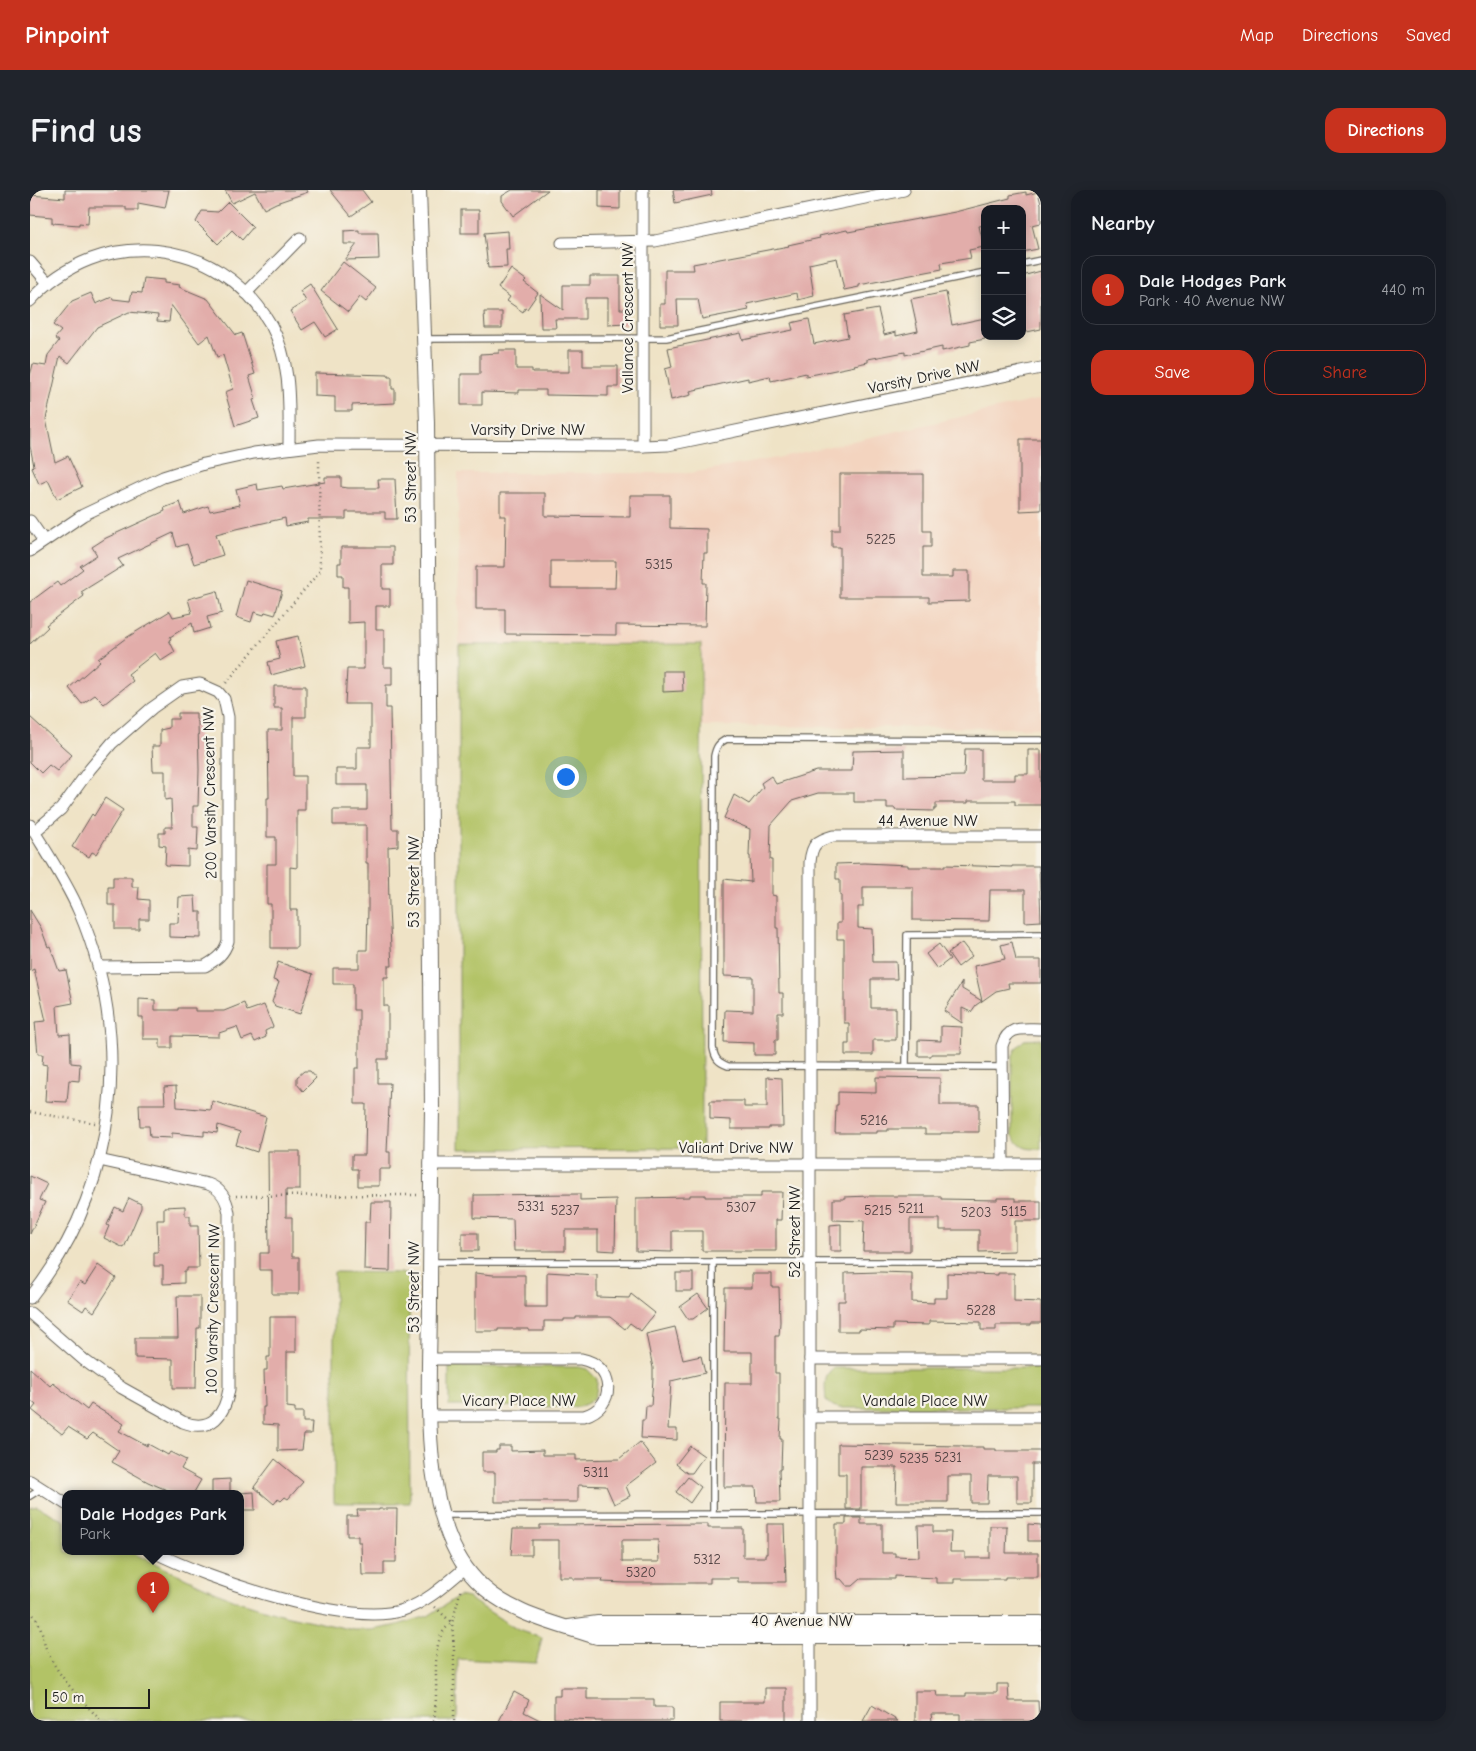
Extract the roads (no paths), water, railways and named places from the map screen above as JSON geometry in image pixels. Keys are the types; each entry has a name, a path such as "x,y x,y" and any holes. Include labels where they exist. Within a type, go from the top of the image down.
{"street":[{"name":"53 Street NW","path":"419,190 427,445 432,1110 430,1164 430,1416 434,1481 441,1515 452,1545 465,1568"},
{"name":"Vallance Crescent NW","path":"643,190 643,446"},
{"path":"562,243 655,241 904,190"},
{"path":"246,292 300,238"},
{"path":"30,301 48,283 69,268 107,253 148,249 190,257 221,272 246,292 272,326 288,377 288,448"},
{"path":"30,262 48,283"},
{"name":"Varsity Drive NW","path":"30,551 83,515 163,477 204,464 254,452 319,445 643,446 687,442 1041,368"},
{"path":"30,521 44,541"},
{"name":"200 Varsity Crescent NW","path":"32,828 61,810 112,742 152,708 182,687 200,684 218,692 224,699 228,717 228,941 226,946 215,961 205,966 99,967"},
{"path":"30,1298 50,1270 76,1226 90,1191 99,1160 111,1090 110,1033 99,967 78,909 32,828"},
{"name":"44 Avenue NW","path":"816,843 833,836 1041,836"},
{"name":"52 Street NW","path":"810,1721 810,862 811,850 816,843"},
{"path":"1003,1164 1002,1046 1004,1038 1009,1032 1018,1029 1041,1029"},
{"name":"100 Varsity Crescent NW","path":"30,1313 84,1360 122,1388 193,1425 209,1424 221,1415 225,1408 229,1388 228,1203 214,1186 208,1184 99,1160"},
{"name":"Valiant Drive NW","path":"430,1164 1041,1164"},
{"name":"Vicary Place NW","path":"430,1359 580,1359 594,1363 600,1368 608,1388 601,1407 584,1416 430,1416"},
{"path":"810,1359 1041,1359"},
{"name":"Vandale Place NW","path":"810,1417 1041,1416"},
{"path":"30,1481 62,1502"},
{"path":"161,1555 205,1574 256,1590 309,1605 363,1614 383,1614 403,1610 433,1594 465,1568"},
{"name":"40 Avenue NW","path":"465,1568 491,1594 507,1605 542,1621 597,1637 1041,1637"},
{"name":"40 Avenue NW","path":"565,1627 598,1622 1041,1623"}],"lane":[{"path":"1026,263 1041,260"},
{"path":"424,339 666,338 981,273"},
{"path":"1002,1067 906,1065 728,1066 719,1062 715,1057 713,1038 714,756 720,742 727,740 1041,740"},
{"path":"906,1065 907,935 1041,934"},
{"path":"430,1262 1041,1262"},
{"path":"713,1262 713,1513"},
{"path":"30,1496 41,1489"},
{"path":"441,1515 1041,1513"}],"place":[{"name":"Dale Hodges Park","path":"153,1613"}]}
